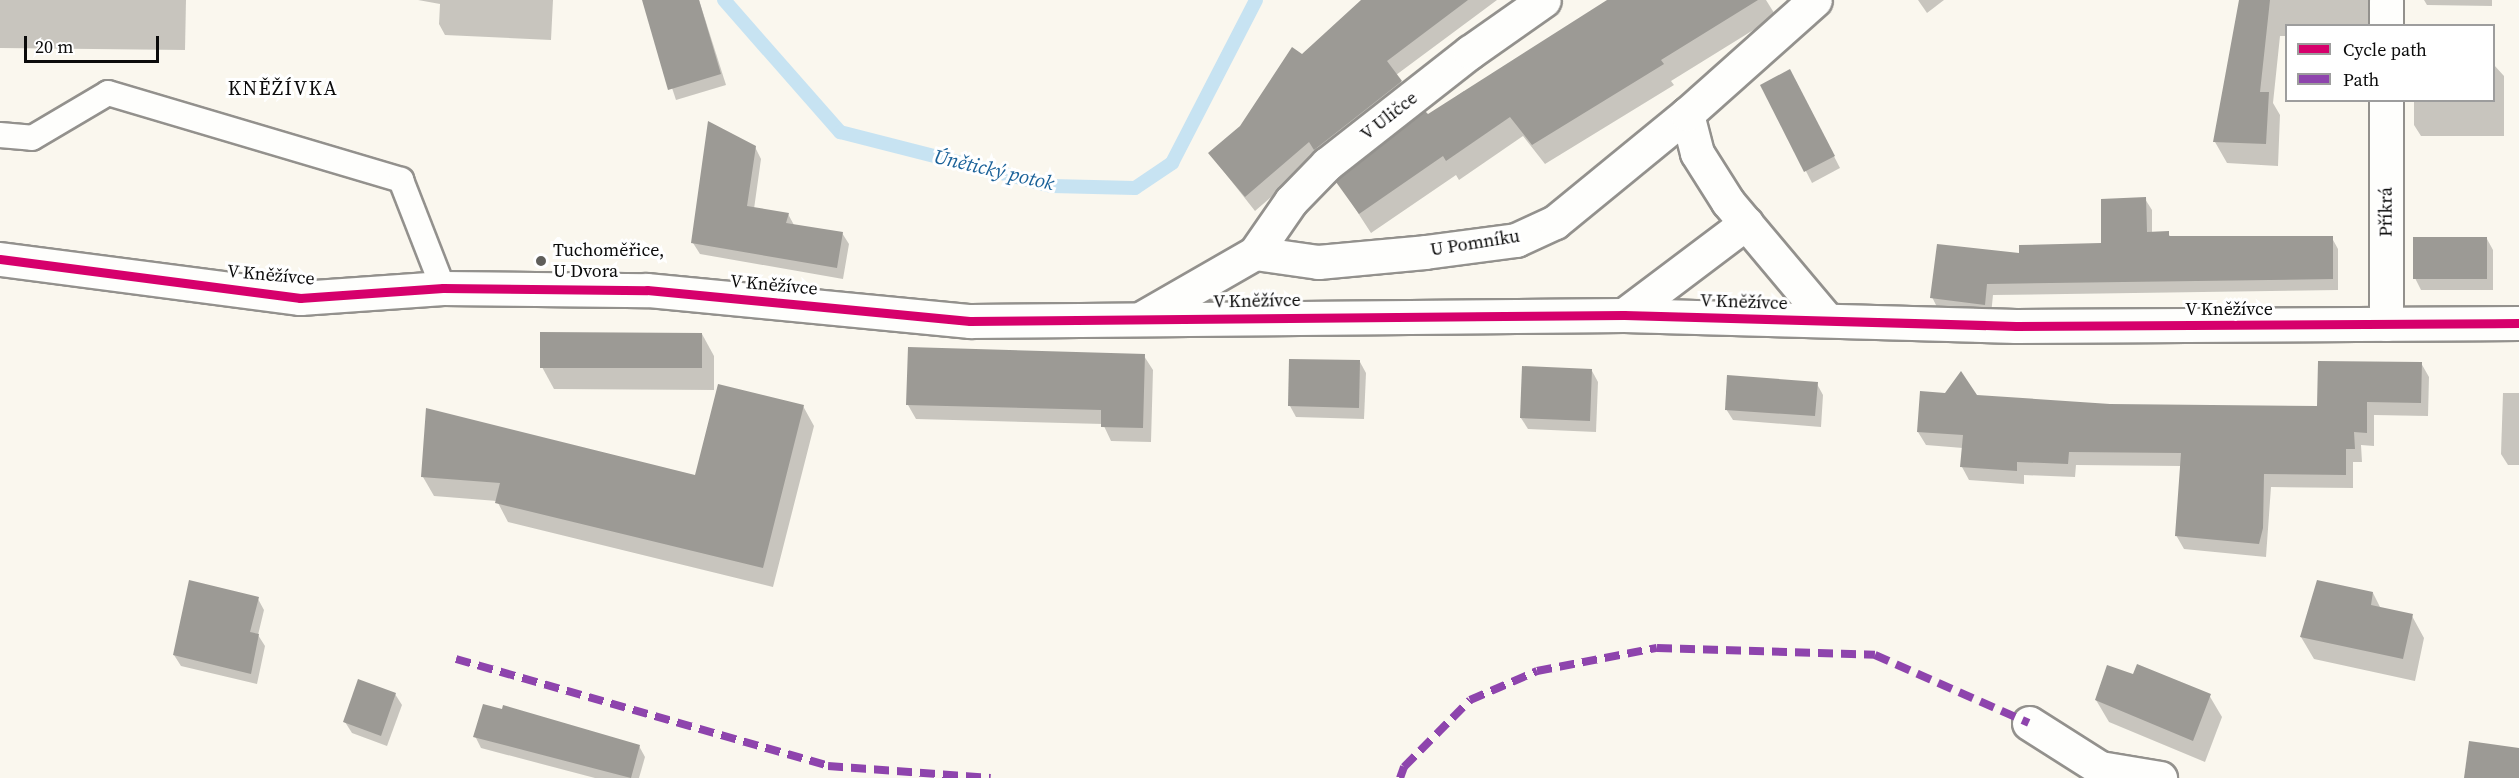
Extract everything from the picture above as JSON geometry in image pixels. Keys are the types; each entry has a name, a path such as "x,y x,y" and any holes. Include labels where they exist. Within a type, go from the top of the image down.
{"street":[{"name":"V Uličce","path":"1255,253 1291,201 1327,164 1470,52 1544,0"},
{"name":"U Pomníku","path":"1255,253 1318,262 1516,240 1555,222 1687,114 1815,0"},
{"path":"2386,0 2386,24"},
{"name":"Příkrá","path":"2386,102 2386,324"},
{"path":"1687,114 1697,153 1746,224 1827,320"},
{"path":"1624,315 1746,224"},
{"path":"1140,319 1255,253"},
{"name":"V Kněžívce","path":"0,259 300,298 443,288 647,290 970,321 1624,315 2016,326 2519,323"},
{"path":"2029,723 2100,768 2160,778"}],"lane":[{"path":"0,135 32,138 108,93 401,180 443,288"}],"building":[{"path":"642,0 699,0 721,74 668,90"},
{"path":"1361,0 1468,0 1387,61 1402,81 1314,150 1309,142 1245,197 1208,153 1240,126 1292,47 1302,54"},
{"path":"1607,0 1758,0 1661,60 1664,64 1532,145 1510,117 1446,161 1443,156 1359,214 1336,182 1340,178 1425,111 1428,114"},
{"path":"2239,0 2270,0 2260,92 2269,92 2266,144 2213,142"},
{"path":"1790,69 1835,156 1804,172 1760,85"},
{"path":"708,121 756,146 747,206 789,213 786,223 843,232 837,268 691,243"},
{"path":"2146,197 2147,232 2169,231 2169,236 2333,236 2333,279 1987,284 1985,305 1930,298 1937,244 2019,253 2019,245 2101,243 2101,199"},
{"path":"2413,237 2487,237 2487,279 2413,279"},
{"path":"540,332 702,333 702,368 540,368"},
{"path":"908,347 1145,354 1143,428 1101,427 1101,410 906,405"},
{"path":"1289,359 1360,360 1359,408 1288,406"},
{"path":"2318,361 2422,362 2421,403 2367,402 2367,433 2354,432 2355,449 2346,449 2346,475 2264,474 2263,528 2259,544 2175,536 2181,453 2069,452 2068,464 2017,462 2017,471 1960,467 1963,435 1917,432 1920,391 1945,393 1961,371 1977,395 2110,404 2317,406"},
{"path":"1522,366 1592,369 1590,421 1520,418"},
{"path":"1727,375 1818,382 1815,416 1725,410"},
{"path":"718,384 804,405 763,568 495,503 500,483 421,477 426,408 695,475"},
{"path":"189,580 259,597 250,632 259,634 251,674 173,655"},
{"path":"2317,580 2373,592 2371,605 2413,614 2403,659 2300,637"},
{"path":"2137,664 2211,694 2193,741 2095,700 2107,665 2133,674"},
{"path":"358,679 396,693 381,736 343,722"},
{"path":"483,704 502,709 503,705 640,745 631,778 473,737"},
{"path":"2469,741 2519,748 2519,778 2464,778"}],"waterway":[{"name":"Únětický potok","path":"724,0 840,132 1052,186 1135,188 1172,163 1256,0"}],"marked path":[{"path":"1400,778 1404,767 1470,700 1537,671 1657,648 1875,655 2029,723"},
{"path":"456,659 828,766 991,778"}],"cycle path":[{"path":"0,259 300,298 443,288 647,290 970,321 1624,315 2016,326 2519,323"}],"place":[{"name":"Tuchoměřice, U Dvora","path":"541,261"}],"district":[{"name":"KNĚŽÍVKA","path":"283,88"}]}
